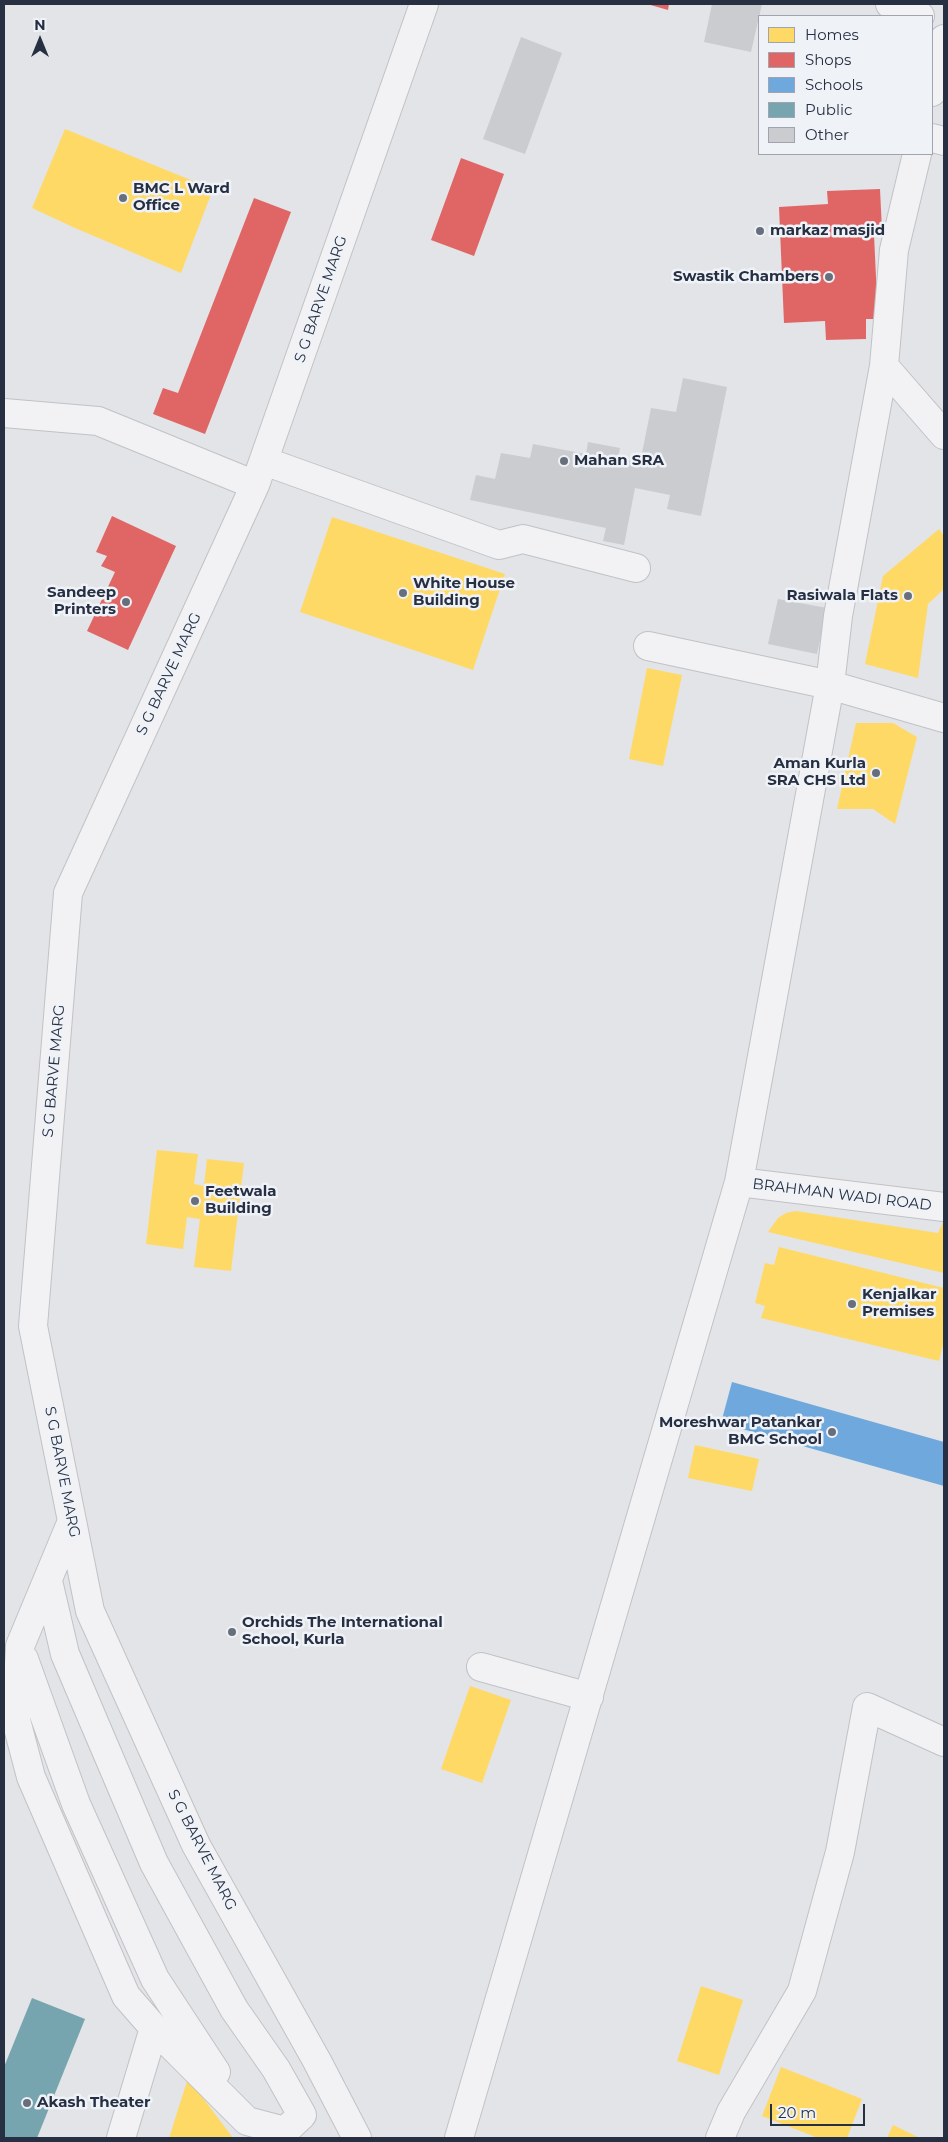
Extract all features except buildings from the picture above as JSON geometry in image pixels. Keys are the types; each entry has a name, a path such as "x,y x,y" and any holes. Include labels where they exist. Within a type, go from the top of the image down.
{"street":[{"name":"S G BARVE MARG","path":"353,2131 317,2061 196,1845 90,1611 33,1326 68,894 259,473 424,4"},
{"path":"890,4 918,15"},
{"path":"933,23 944,42 933,88"},
{"path":"459,2138 740,1182 830,686 838,616 884,366 894,250 917,155"},
{"path":"884,366 944,435"},
{"path":"4,413 98,421 259,473 500,545 523,540 636,568"},
{"path":"648,646 830,686 944,718"},
{"name":"BRAHMAN WADI ROAD","path":"740,1182 944,1207"},
{"path":"72,1520 20,1646 16,1720 30,1777 126,1996 154,2028 247,2121 285,2131 302,2115"},
{"path":"48,1581 65,1654 154,1863 234,2010 276,2069 302,2115 353,2131"},
{"path":"20,1646 76,1804 155,1979 247,2121"},
{"path":"481,1667 588,1697"},
{"path":"720,2138 731,2112 802,1991 840,1852 867,1707 944,1742"},
{"path":"121,2138 154,2028"}],"place":[{"name":"BMC L Ward Office","path":"123,198"},
{"name":"markaz masjid","path":"760,231"},
{"name":"Swastik Chambers","path":"829,277"},
{"name":"Mahan SRA","path":"564,461"},
{"name":"White House Building","path":"403,593"},
{"name":"Rasiwala Flats","path":"908,596"},
{"name":"Sandeep Printers","path":"126,602"},
{"name":"Aman Kurla SRA CHS Ltd","path":"876,773"},
{"name":"Feetwala Building","path":"195,1201"},
{"name":"Kenjalkar Premises","path":"852,1304"},
{"name":"Moreshwar Patankar BMC School","path":"832,1432"},
{"name":"Orchids The International School, Kurla","path":"232,1632"},
{"name":"Akash Theater","path":"27,2103"}]}
